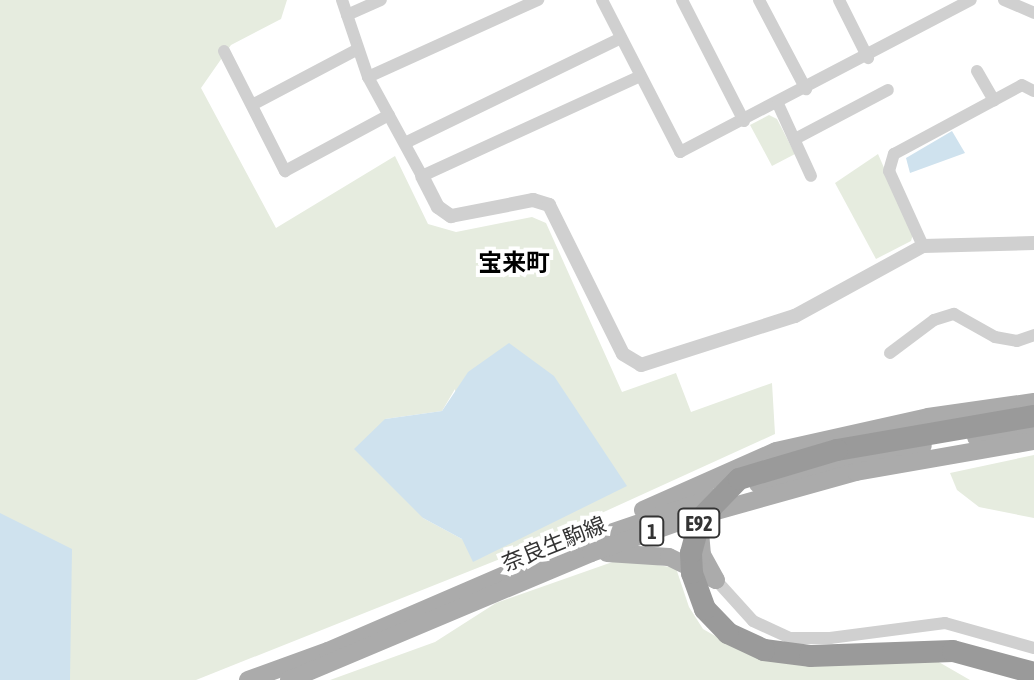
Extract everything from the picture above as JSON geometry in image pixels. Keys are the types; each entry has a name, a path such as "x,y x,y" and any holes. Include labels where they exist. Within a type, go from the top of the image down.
{"highway":[{"name":"E92","path":"1034,416 837,450 739,479 700,519 691,563 705,609 728,633 764,650 810,656 953,651 993,657 1034,673"}],"main road":[{"name":"奈良生駒線","path":"572,546 706,478 776,451 913,420 1034,402"},
{"name":"奈良生駒線","path":"248,680 328,651 572,546 643,519 825,467 1034,428"},
{"name":"奈良生駒線","path":"289,680 591,553 729,507 856,472 1034,441"},
{"path":"716,580 702,555 700,532 704,522 729,507"},
{"path":"591,553 653,554 716,580"}],"street":[{"path":"342,0 368,77 438,207 451,216 533,200 549,205 623,354 641,365 795,316 923,246 1034,243"},
{"path":"347,15 381,0"},
{"path":"368,77 538,0"},
{"path":"602,0 680,152 868,58 971,0"},
{"path":"682,0 744,121"},
{"path":"759,0 806,89"},
{"path":"839,0 868,58"},
{"path":"1004,0 1034,13"},
{"path":"405,143 621,38"},
{"path":"252,105 358,49"},
{"path":"224,51 285,171 389,115"},
{"path":"977,71 994,100"},
{"path":"422,176 640,76"},
{"path":"923,246 889,171 894,154 1022,85 1034,91"},
{"path":"795,139 888,90"},
{"path":"778,104 811,176"},
{"path":"890,353 934,320 954,314 995,337 1017,341 1034,335"},
{"path":"716,580 753,621 790,638 830,638 945,623 1034,648"}],"shaded area":[{"path":"0,0 287,0 281,19 231,45 201,88 276,228 395,156 428,224 456,232 532,217 546,223 622,392 676,373 691,412 772,383 775,434 505,557 196,680 0,680","holes":["455,389 462,539 423,518 385,419 442,411"]},
{"path":"769,115 777,119 795,154 772,166 750,125"},
{"path":"878,154 913,234 911,241 876,259 835,183"},
{"path":"1034,455 1034,518 979,507 957,490 950,473"},
{"path":"621,559 676,568 689,607 703,629 745,653 937,661 970,680 330,680 435,642 496,603"}],"water":[{"path":"952,131 965,153 910,173 906,158"},
{"path":"509,343 554,376 627,486 473,562 462,539 423,518 354,449 385,419 442,411 468,372"},
{"path":"0,513 72,549 70,680 0,680"}],"district":[{"name":"宝来町","path":"514,263"}]}
